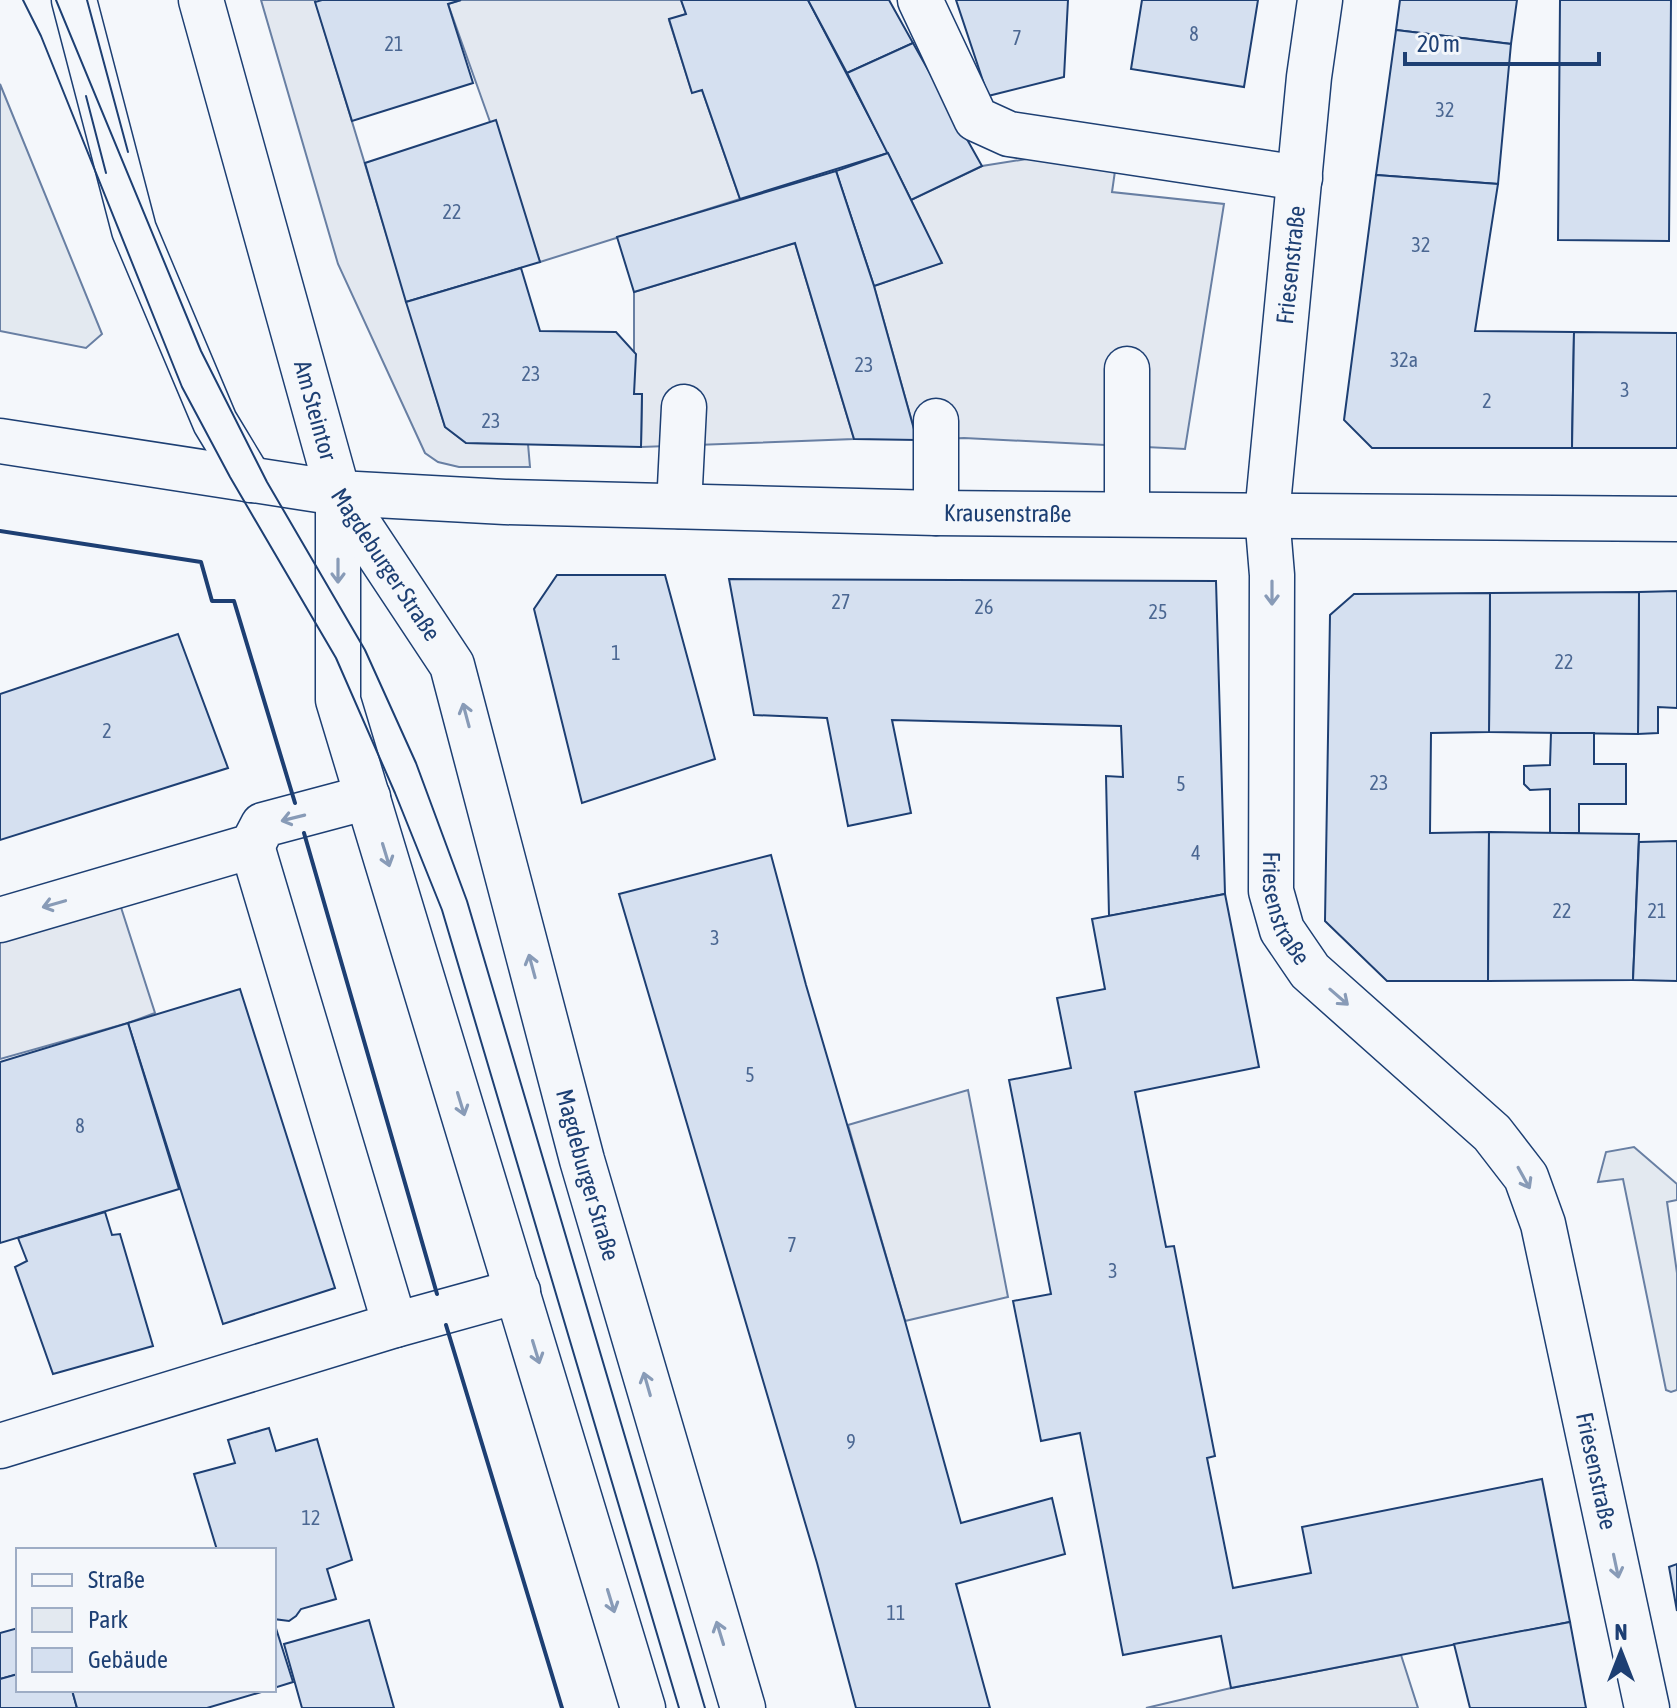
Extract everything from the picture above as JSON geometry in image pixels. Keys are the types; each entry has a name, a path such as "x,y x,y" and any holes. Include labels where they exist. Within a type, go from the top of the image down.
{"street":[{"path":"74,0 134,230 215,422 250,480"},
{"name":"Am Steintor","path":"0,441 338,493 201,0"},
{"path":"920,0 976,119 1009,134 1300,178"},
{"name":"Friesenstraße","path":"1320,0 1309,77 1267,515 1272,575 1271,891 1282,930 1310,971 1492,1133 1526,1177 1543,1224 1647,1708"},
{"path":"1127,369 1127,513"},
{"path":"679,506 684,407"},
{"path":"936,421 936,513"},
{"name":"Krausenstraße","path":"338,493 505,502 936,513 1677,519"},
{"name":"Magdeburger Straße","path":"338,493 338,700 643,1708"},
{"name":"Magdeburger Straße","path":"338,493 452,665 582,1160 743,1708"},
{"path":"368,797 263,825 252,846 395,1325"},
{"path":"0,920 252,846"},
{"path":"0,1446 395,1325 518,1291"}],"green space":[{"path":"0,84 102,334 86,348 0,331"},
{"path":"1634,1147 1677,1184 1677,1200 1667,1202 1677,1273 1677,1390 1671,1392 1666,1390 1623,1179 1598,1182 1606,1152"}],"shaded area":[{"path":"261,0 315,0 445,427 466,443 528,444 530,467 459,467 438,462 425,453 338,264"},
{"path":"461,0 681,0 686,14 669,20 692,92 702,90 740,199 540,262 448,4"},
{"path":"1033,158 1115,171 1112,192 1224,204 1185,449 964,438 917,440 874,286 941,263 911,200 982,166"},
{"path":"795,243 854,439 641,447 642,394 634,394 634,292"},
{"path":"117,895 155,1013 0,1059 0,931"},
{"path":"968,1090 1008,1297 905,1321 848,1125"},
{"path":"1401,1655 1418,1708 1146,1708 1231,1688"}],"building":[{"path":"461,0 448,4 473,83 352,121 315,2"},
{"path":"681,0 808,0 888,153 740,199 702,90 692,93 669,19 686,14"},
{"path":"808,0 889,0 913,43 847,73"},
{"path":"956,0 1068,0 1064,77 988,96"},
{"path":"1142,0 1258,0 1244,87 1131,69"},
{"path":"1400,0 1517,0 1511,44 1396,30"},
{"path":"1560,0 1671,0 1669,241 1558,240"},
{"path":"1396,30 1511,44 1498,184 1376,175"},
{"path":"913,43 982,166 911,200 847,73"},
{"path":"496,120 540,262 406,302 365,163"},
{"path":"888,153 942,263 874,286 836,171"},
{"path":"836,171 874,286 917,440 854,439 795,243 634,292 617,237"},
{"path":"1376,175 1498,184 1475,331 1574,332 1572,448 1372,448 1344,420"},
{"path":"521,268 540,331 616,332 636,354 634,394 642,394 641,447 466,443 445,427 406,302"},
{"path":"1574,332 1677,333 1677,448 1572,448"},
{"path":"557,575 665,575 715,759 582,803 534,609"},
{"path":"729,579 1216,581 1225,894 1109,916 1106,776 1123,777 1121,726 892,720 911,813 848,826 827,718 754,715"},
{"path":"1677,591 1677,708 1658,707 1658,733 1638,734 1639,592"},
{"path":"1639,592 1638,734 1489,732 1490,593"},
{"path":"1490,593 1489,732 1431,733 1430,833 1489,832 1488,981 1387,981 1325,921 1330,615 1354,594"},
{"path":"178,634 228,768 0,840 0,694"},
{"path":"1551,733 1594,733 1594,764 1626,764 1626,804 1579,804 1579,833 1550,833 1550,789 1530,790 1524,784 1524,766 1550,765"},
{"path":"1489,832 1639,834 1633,980 1488,981"},
{"path":"1677,841 1677,981 1633,980 1639,842"},
{"path":"771,855 961,1523 1052,1498 1065,1554 956,1584 990,1708 856,1708 817,1563 619,894"},
{"path":"1225,894 1259,1067 1135,1092 1166,1247 1174,1246 1215,1456 1207,1458 1233,1588 1311,1573 1302,1527 1542,1479 1570,1622 1231,1688 1221,1636 1123,1655 1080,1433 1041,1441 1013,1301 1051,1294 1009,1080 1071,1068 1057,998 1105,989 1092,919"},
{"path":"240,989 335,1288 223,1324 128,1023"},
{"path":"128,1023 179,1189 0,1243 0,1062"},
{"path":"105,1212 112,1235 120,1234 153,1346 53,1374 15,1267 27,1261 18,1238"},
{"path":"269,1428 276,1451 317,1439 352,1560 327,1569 336,1599 301,1609 289,1621 276,1619 276,1548 216,1548 194,1474 235,1463 228,1440"},
{"path":"1677,1564 1677,1611 1669,1567"},
{"path":"369,1620 394,1708 302,1708 284,1644"},
{"path":"1570,1622 1586,1708 1470,1708 1454,1644"},
{"path":"276,1628 293,1682 276,1687"},
{"path":"16,1629 16,1675 0,1679 0,1633"},
{"path":"16,1675 16,1692 73,1692 77,1708 0,1708 0,1679"},
{"path":"73,1692 261,1692 207,1708 77,1708"}],"tram line":[{"path":"23,0 41,36 182,387 230,477 336,658 442,910 679,1708"},
{"path":"56,0 201,351 267,482 365,650 416,763 467,901 705,1708"},
{"path":"87,0 128,152"},
{"path":"86,96 106,173"}],"wall":[{"path":"0,531 201,562 212,601 234,601 295,803"},
{"path":"304,833 437,1294"},
{"path":"446,1325 562,1708"}]}
